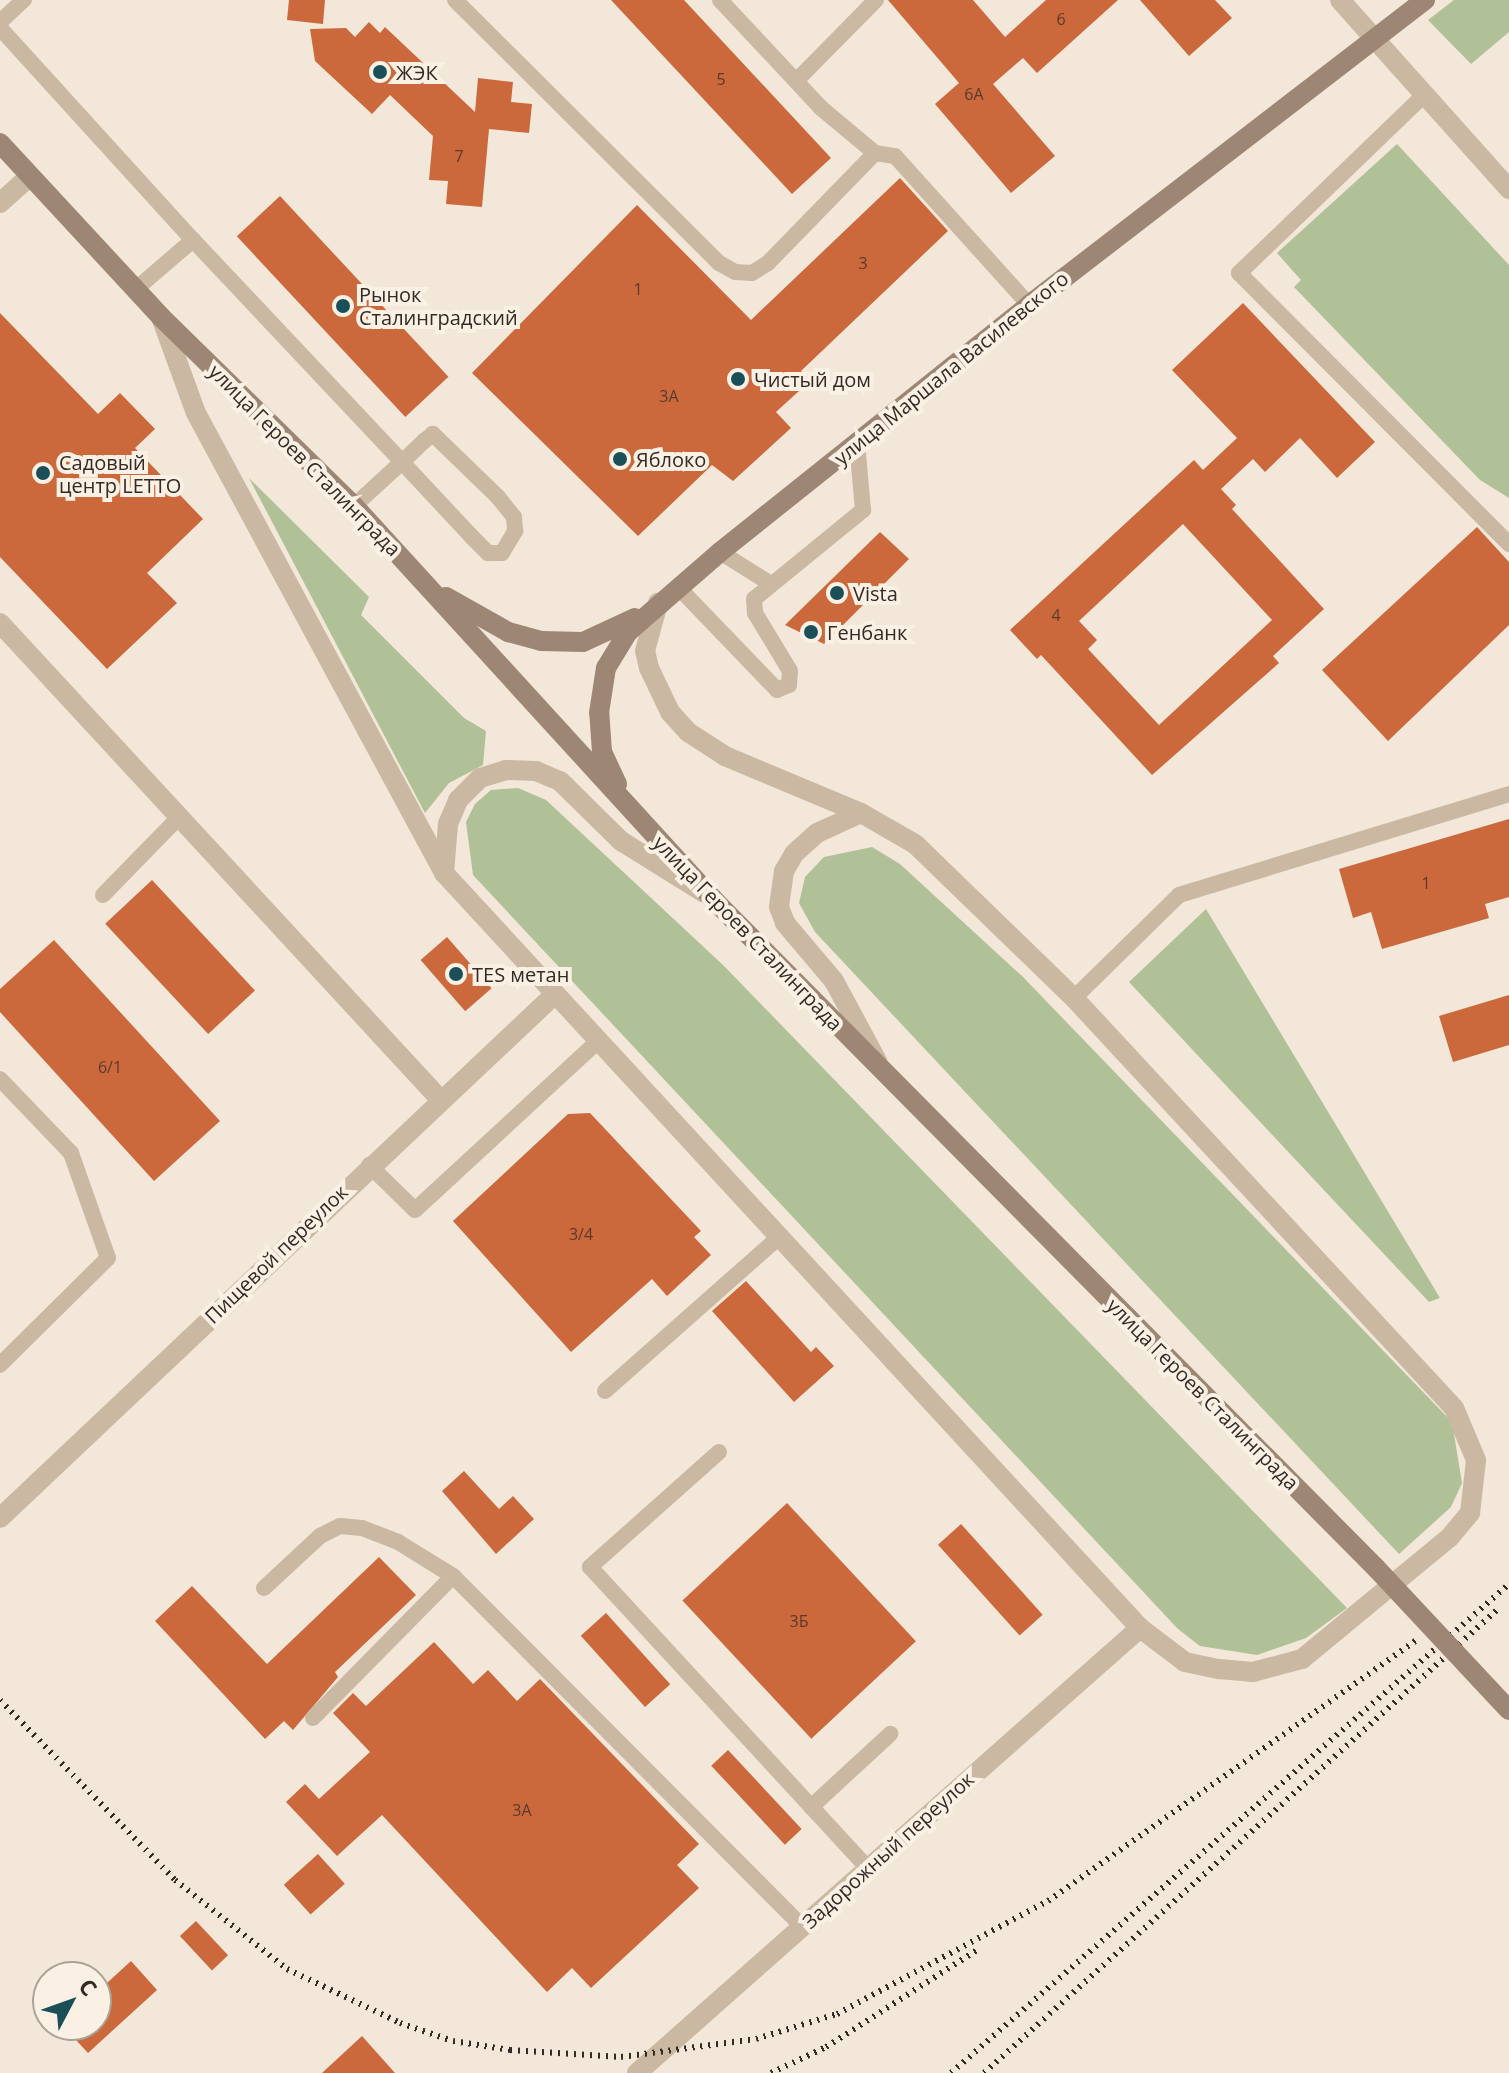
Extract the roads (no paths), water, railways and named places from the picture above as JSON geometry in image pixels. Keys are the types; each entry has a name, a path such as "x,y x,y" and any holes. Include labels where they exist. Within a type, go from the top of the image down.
{"main road":[{"name":"улица Маршала Василевского","path":"625,802 602,752 599,713 604,679 614,649 658,603 1029,305 1425,0"},
{"name":"улица Героев Сталинграда","path":"0,143 161,317 354,506 713,899 1377,1569 1509,1710"},
{"path":"425,583 508,632 541,641 583,642 658,603"}],"street":[{"path":"1340,0 1422,97 1509,189"},
{"path":"0,203 30,176"},
{"path":"161,317 196,413 444,873 1140,1628 1185,1662 1208,1667 1253,1672 1302,1659 1449,1538 1470,1513 1476,1460 1467,1430 1435,1385 1074,998 915,844 861,813 725,756 688,732 670,712 649,668 645,651 658,603"},
{"path":"0,623 439,1098"},
{"path":"444,873 448,824 458,800 480,778 506,770 536,771 560,781 621,841 713,899"},
{"path":"861,813 817,833 794,854 784,871 779,907 785,923 834,981 884,1074"},
{"name":"Пищевой переулок","path":"0,1518 439,1098 555,994"},
{"name":"Задорожный переулок","path":"637,2073 1140,1628"}],"lane":[{"path":"0,22 24,0"},
{"path":"455,0 719,263 735,272 752,273 768,263 875,153"},
{"path":"720,0 796,81 875,153 895,156 1029,305"},
{"path":"796,81 876,0"},
{"path":"0,28 193,240 402,462 488,553 502,553 515,531 514,517 440,436 433,434 402,462 354,506"},
{"path":"1422,97 1239,273 1509,544"},
{"path":"136,289 193,240"},
{"path":"678,587 777,690 789,685 790,671 755,613 754,599 863,510 857,443"},
{"path":"720,552 771,584"},
{"path":"1074,998 1179,895 1509,794"},
{"path":"103,895 180,816"},
{"path":"369,1165 415,1210 598,1041"},
{"path":"0,1079 71,1153 108,1258 0,1365"},
{"path":"605,1391 779,1237"},
{"path":"719,1452 590,1567 868,1868"},
{"path":"264,1588 320,1536 340,1526 362,1528 398,1542 453,1576 803,1927"},
{"path":"313,1718 453,1576"},
{"path":"811,1807 890,1734"}],"railway":[{"path":"951,2073 1509,1584"},
{"path":"984,2073 1497,1610"},
{"path":"0,1700 175,1880 287,1969 400,2023 453,2041 510,2050 621,2057 756,2039 837,2014 1048,1901 1417,1640"},
{"path":"771,2073 826,2047 980,1948"}],"place":[{"name":"ЖЭК","path":"380,72"},
{"name":"Рынок Сталинградский","path":"343,306"},
{"name":"Чистый дом","path":"738,379"},
{"name":"Яблоко","path":"620,459"},
{"name":"Садовый центр LETTO","path":"43,473"},
{"name":"Vista","path":"837,593"},
{"name":"Генбанк","path":"811,632"},
{"name":"TES метан","path":"456,974"}]}
